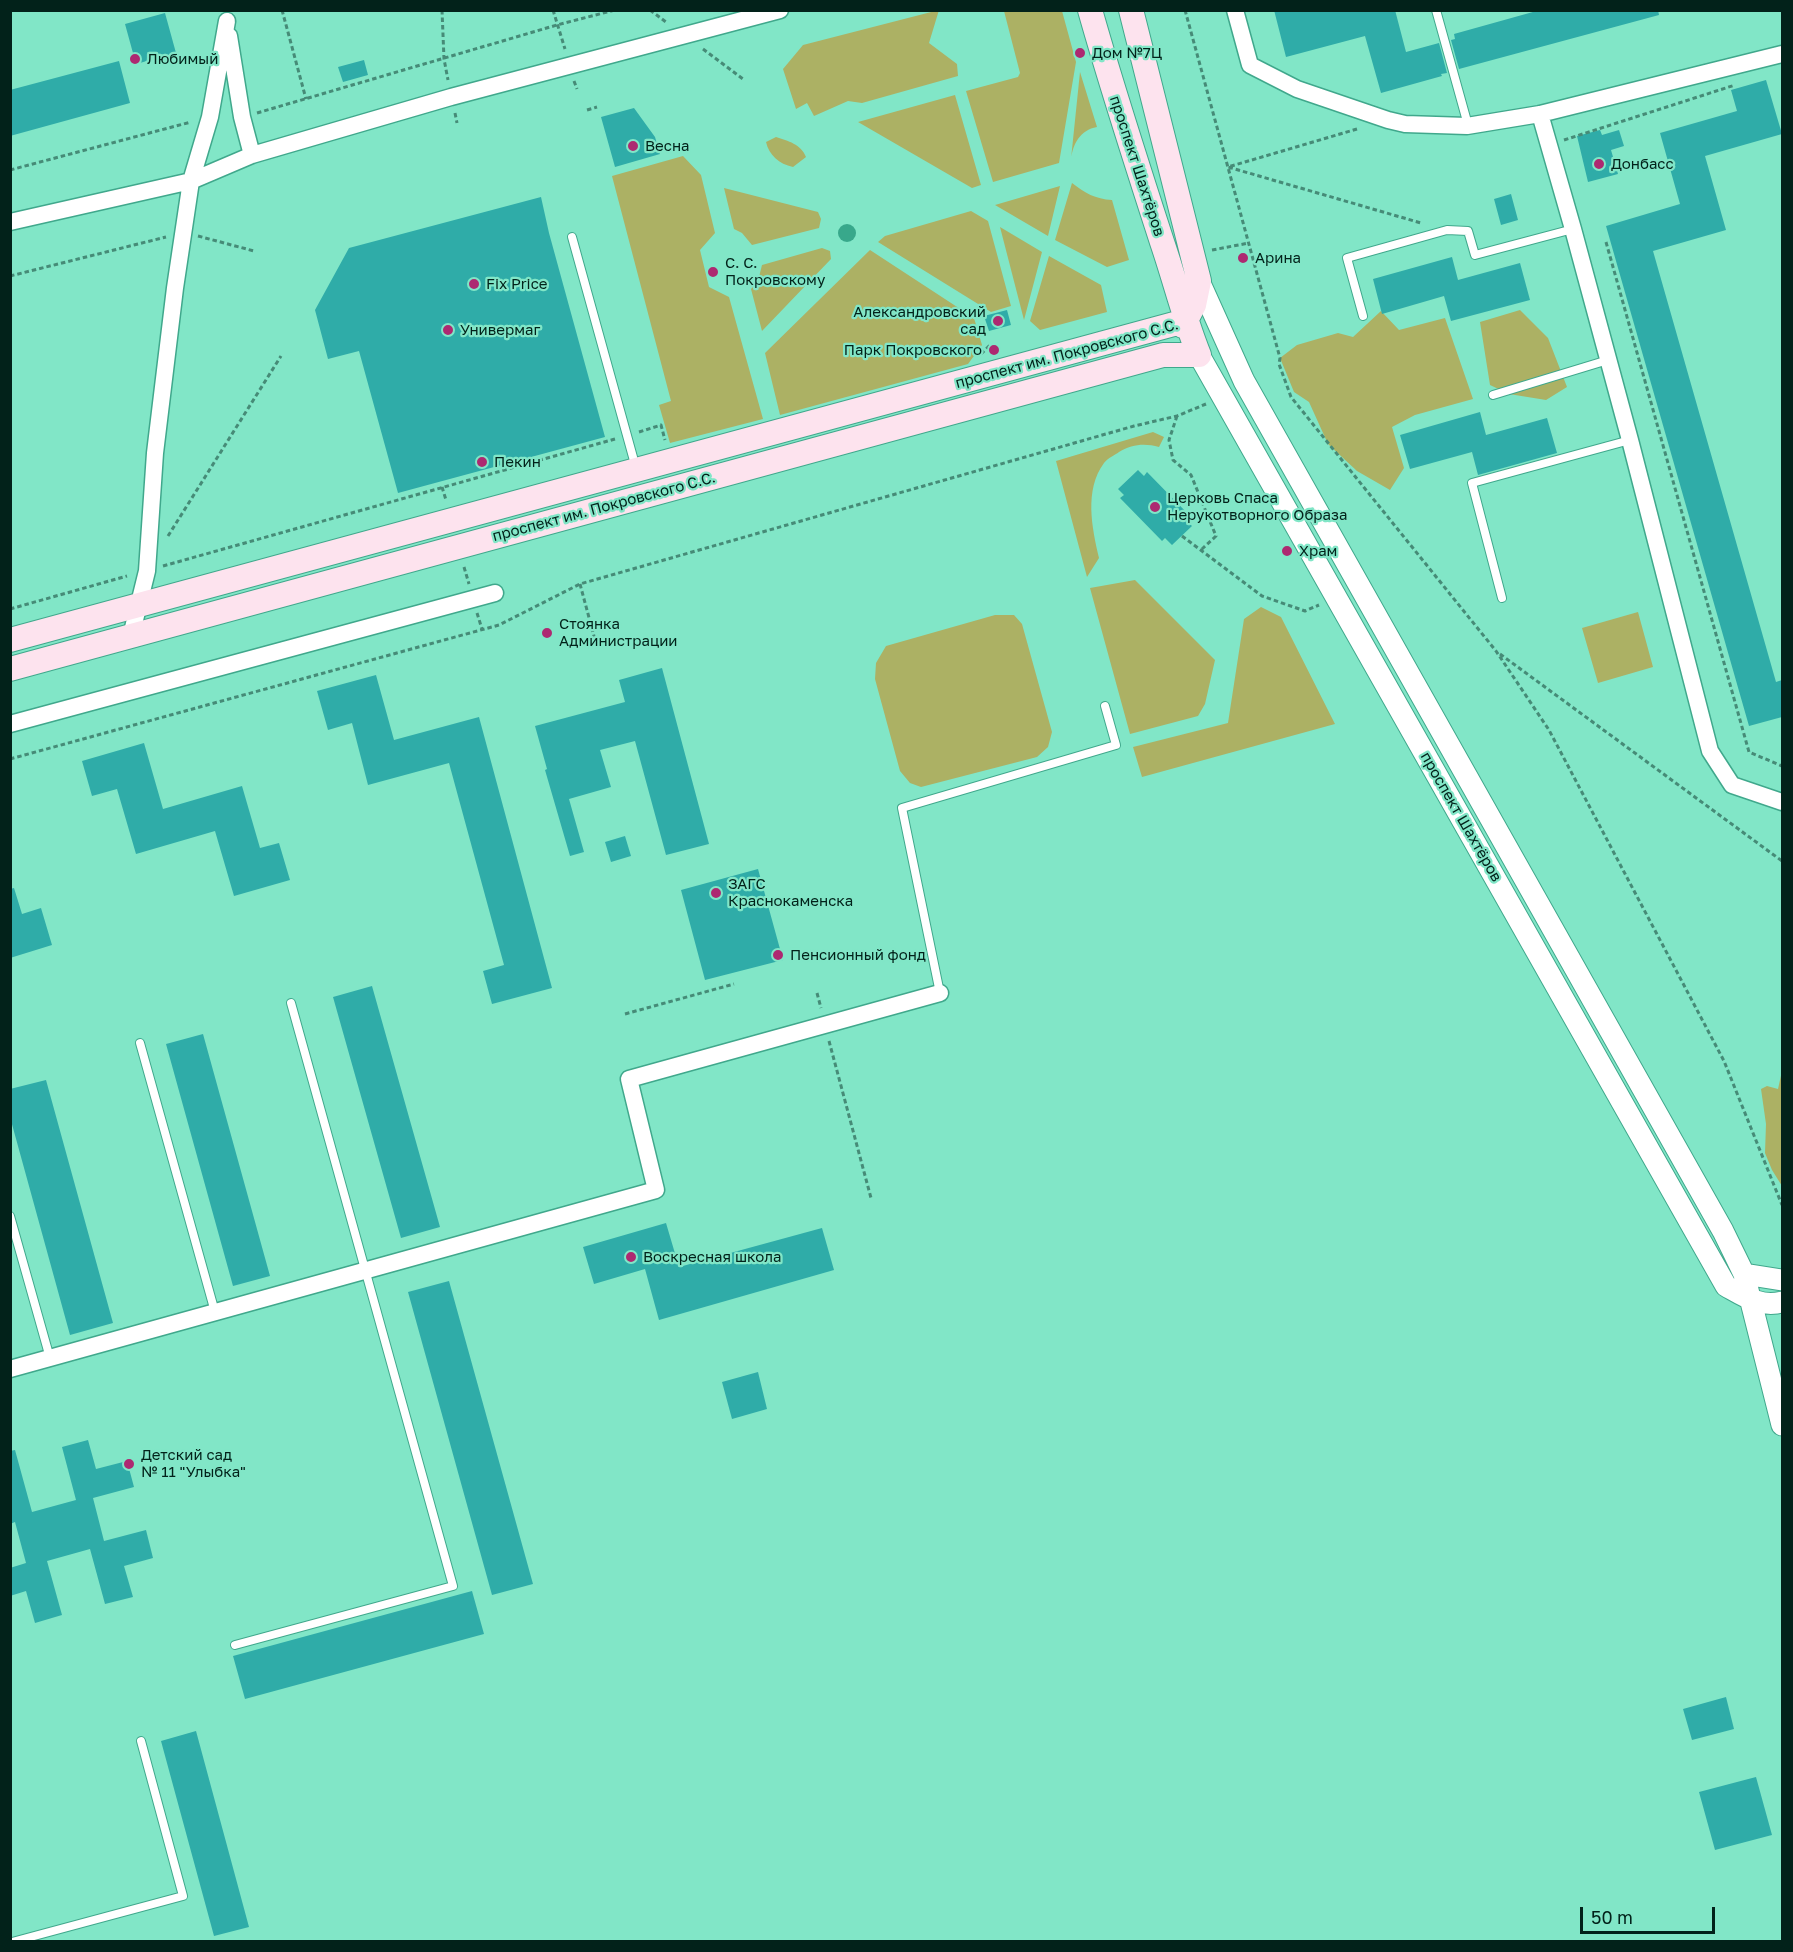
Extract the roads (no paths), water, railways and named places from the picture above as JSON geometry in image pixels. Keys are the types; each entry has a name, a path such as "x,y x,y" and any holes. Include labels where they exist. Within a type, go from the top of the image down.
{"main road":[{"name":"проспект Шахтёров","path":"1090,10 1111,85 1185,321 1199,355"},
{"name":"проспект Шахтёров","path":"1131,10 1199,281 1194,305 1175,339 1162,355"},
{"name":"проспект им. Покровского С.С.","path":"10,640 1185,321"},
{"name":"проспект им. Покровского С.С.","path":"10,669 1162,355 1199,355"}],"street":[{"path":"10,222 191,181 252,155 451,97 780,10"},
{"path":"1235,10 1250,65 1297,89 1405,124 1468,126 1540,114 1782,54"},
{"path":"226,16 242,117 252,155"},
{"path":"131,636 147,571 155,453 175,288 191,181 210,117 226,16"},
{"path":"1540,114 1574,229 1710,751 1732,784 1782,802"},
{"name":"проспект Шахтёров","path":"1199,281 1235,362 1723,1232 1744,1274 1782,1425"},
{"name":"проспект Шахтёров","path":"1185,321 1212,338 1235,362"},
{"name":"проспект Шахтёров","path":"1199,355 1726,1286 1752,1301"},
{"path":"10,724 495,593"},
{"path":"10,1369 656,1190 629,1078 940,993"},
{"path":"1744,1274 1782,1280"},
{"path":"1752,1301 1777,1304 1782,1302"}],"lane":[{"path":"1436,10 1468,126"},
{"path":"1362,316 1347,258 1447,230 1468,231 1475,255 1574,229"},
{"path":"572,237 637,471"},
{"path":"1493,395 1608,360"},
{"path":"1502,598 1472,483 1630,440"},
{"path":"940,993 902,808 1116,745 1105,706"},
{"path":"235,1645 453,1586 291,1003"},
{"path":"140,1043 215,1312"},
{"path":"10,1216 50,1358"},
{"path":"12,1941 183,1896 141,1741"}],"place":[{"name":"Дом №7Ц","path":"1080,53"},
{"name":"Любимый","path":"135,59"},
{"name":"Весна","path":"633,146"},
{"name":"Донбасс","path":"1599,164"},
{"name":"Арина","path":"1243,258"},
{"name":"С. С. Покровскому","path":"713,272"},
{"name":"Fix Price","path":"474,284"},
{"name":"Александровский сад","path":"998,321"},
{"name":"Универмаг","path":"448,330"},
{"name":"Парк Покровского","path":"994,350"},
{"name":"Пекин","path":"482,462"},
{"name":"Церковь Спаса Нерукотворного Образа","path":"1155,507"},
{"name":"Храм","path":"1287,551"},
{"name":"Стоянка Администрации","path":"547,633"},
{"name":"ЗАГС Краснокаменска","path":"716,893"},
{"name":"Пенсионный фонд","path":"778,955"},
{"name":"Воскресная школа","path":"631,1257"},
{"name":"Детский сад № 11 \"Улыбка\"","path":"129,1464"}]}
